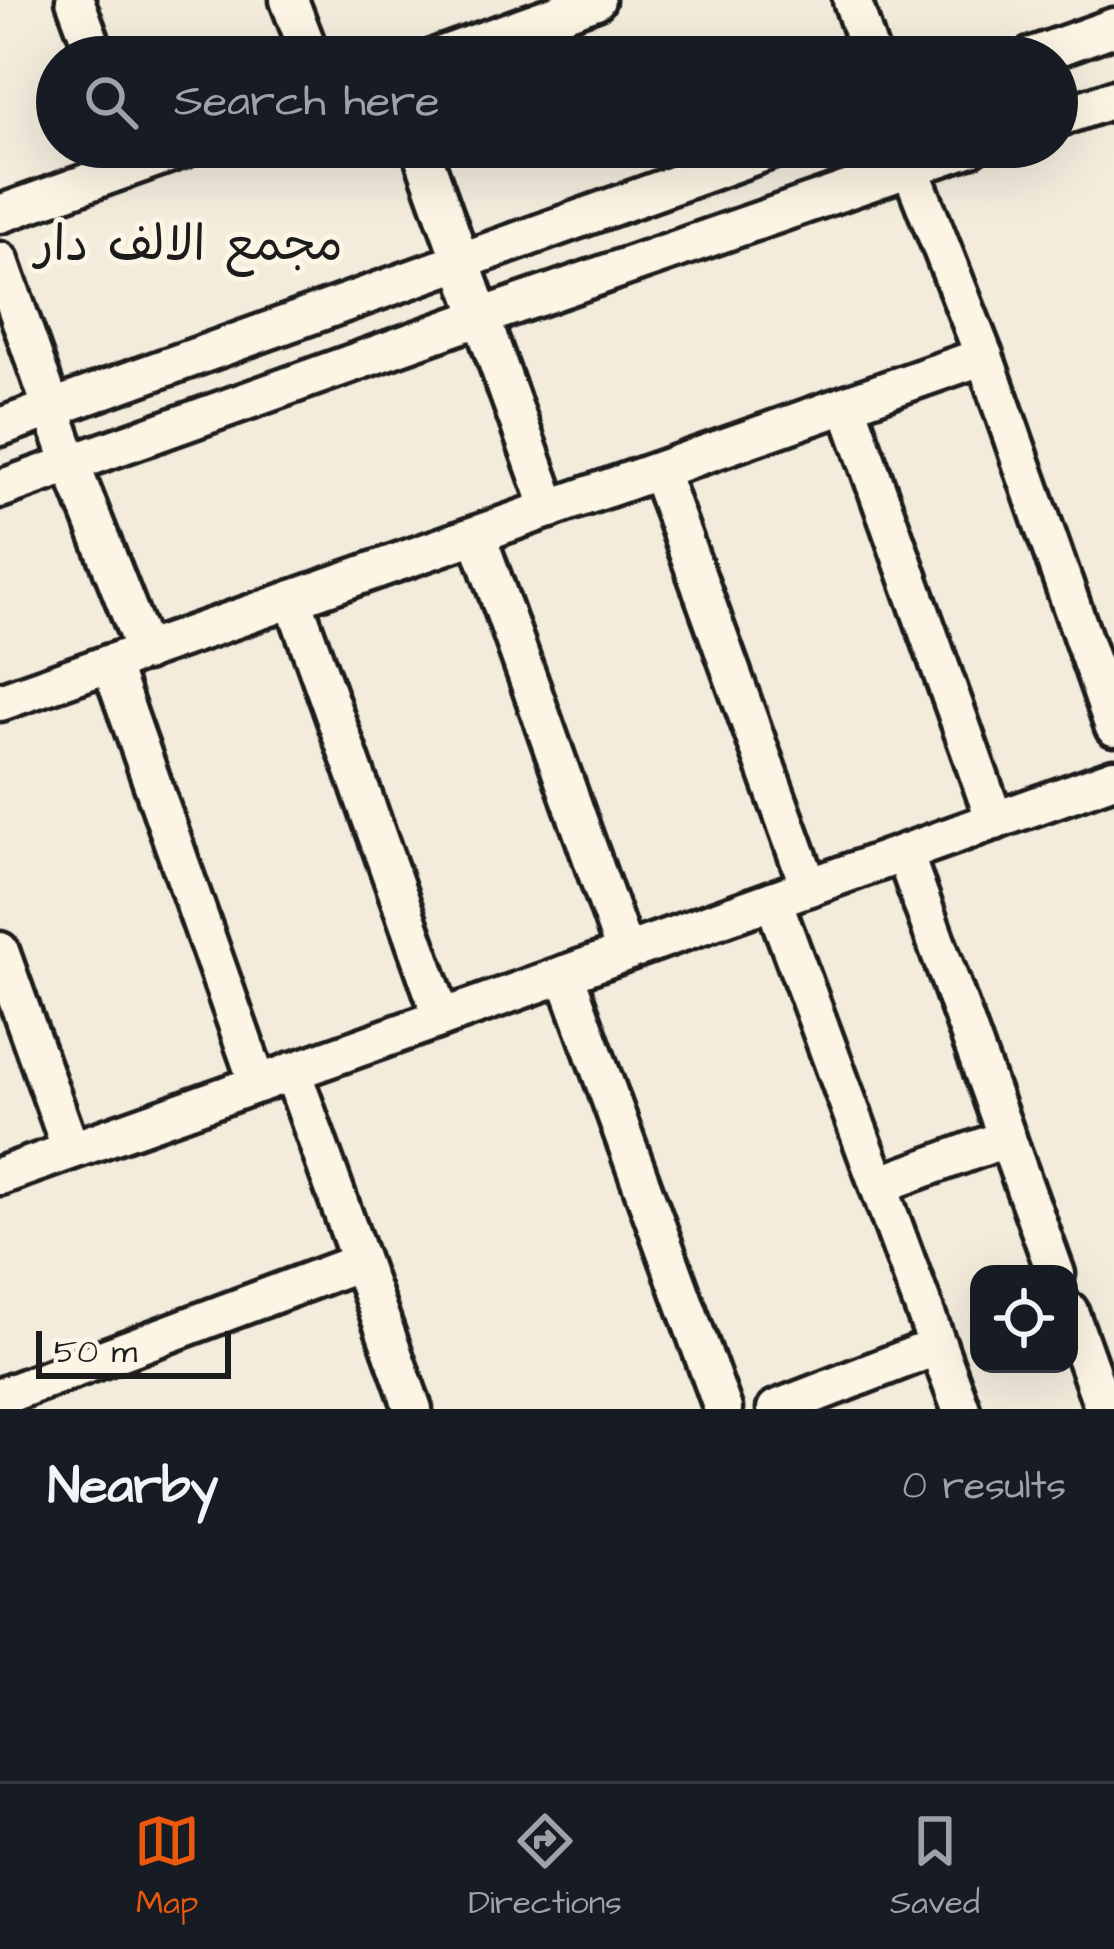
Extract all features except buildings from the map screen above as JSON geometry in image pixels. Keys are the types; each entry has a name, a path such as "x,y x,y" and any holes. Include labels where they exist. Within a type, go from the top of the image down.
{"street":[{"path":"75,0 88,36"},
{"path":"289,0 303,36"},
{"path":"470,36 502,16 596,0"},
{"path":"852,0 864,36"},
{"path":"1078,40 1114,27"},
{"path":"1078,111 1114,99"},
{"path":"0,214 104,168"},
{"path":"428,168 550,509"},
{"path":"0,427 720,168"},
{"path":"0,489 481,317 877,168"},
{"path":"910,168 985,356 1114,727"},
{"path":"0,261 71,464 128,657 275,1078 360,1262 412,1409"},
{"path":"0,702 985,356"},
{"path":"847,405 995,820"},
{"path":"659,471 809,887"},
{"path":"477,535 626,952"},
{"path":"292,599 442,1018"},
{"path":"0,1176 1114,778"},
{"path":"904,853 1053,1265"},
{"path":"773,900 962,1409"},
{"path":"0,951 71,1150"},
{"path":"565,974 724,1409"},
{"path":"878,1185 1007,1138"},
{"path":"0,1397 360,1262"},
{"path":"1078,1336 1104,1409"},
{"path":"776,1409 938,1346"}],"district":[{"name":"مجمع الالف دار","path":"189,245"}]}
